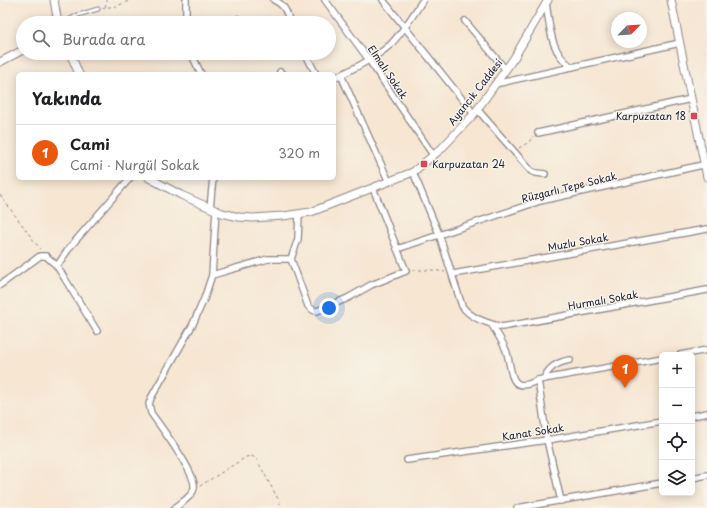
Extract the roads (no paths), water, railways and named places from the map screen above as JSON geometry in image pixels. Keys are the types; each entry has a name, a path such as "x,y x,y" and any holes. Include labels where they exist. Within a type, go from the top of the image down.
{"street":[{"path":"54,0 57,16"},
{"path":"186,0 186,16"},
{"path":"274,0 281,4 286,10 288,16"},
{"name":"Elmalı Sokak","path":"325,0 369,60 433,155"},
{"path":"383,0 475,111 531,171 544,174"},
{"path":"336,77 369,60 390,44 405,26 423,0"},
{"path":"671,0 706,165 707,177"},
{"path":"547,2 555,49 560,57 572,67"},
{"name":"Ayancık Caddesi","path":"153,180 181,195 213,209 247,218 271,217 312,212 413,172 454,136 475,111 514,58 547,2"},
{"path":"465,21 506,70"},
{"path":"495,84 680,43"},
{"path":"0,62 16,54"},
{"path":"73,60 78,72"},
{"path":"195,60 200,72"},
{"path":"309,60 315,72"},
{"path":"341,75 388,182"},
{"path":"538,133 691,100"},
{"name":"Rüzgarlı Tepe Sokak","path":"397,248 540,201 706,165"},
{"path":"413,172 440,234 464,309 470,314 492,325 505,348 510,371 513,379 517,383 521,385 528,384 538,380 659,359"},
{"path":"57,266 70,247 128,180"},
{"path":"175,508 192,493 194,489 194,482 184,460 151,412 149,404 161,379 200,309 212,275 213,180"},
{"path":"299,214 298,239 291,259 308,306 315,310 320,310 348,298 371,285 406,271 373,188"},
{"name":"Muzlu Sokak","path":"453,274 707,229"},
{"path":"0,285 40,256 45,255 57,266 97,331"},
{"path":"212,275 268,259 291,259"},
{"name":"Hurmalı Sokak","path":"492,325 502,328 707,290"},
{"path":"695,352 707,350"},
{"path":"544,379 552,367 560,362 570,360"},
{"path":"538,380 547,440 561,501"},
{"path":"695,415 707,413"},
{"name":"Kanat Sokak","path":"407,460 547,440 659,421"},
{"path":"695,477 707,475"},
{"path":"517,508 659,484"}],"lane":[{"path":"76,16 98,9"}],"place":[{"name":"Karpuzatan 18","path":"694,116"},
{"name":"Karpuzatan 24","path":"424,164"},
{"name":"Cami","path":"625,388"}]}
